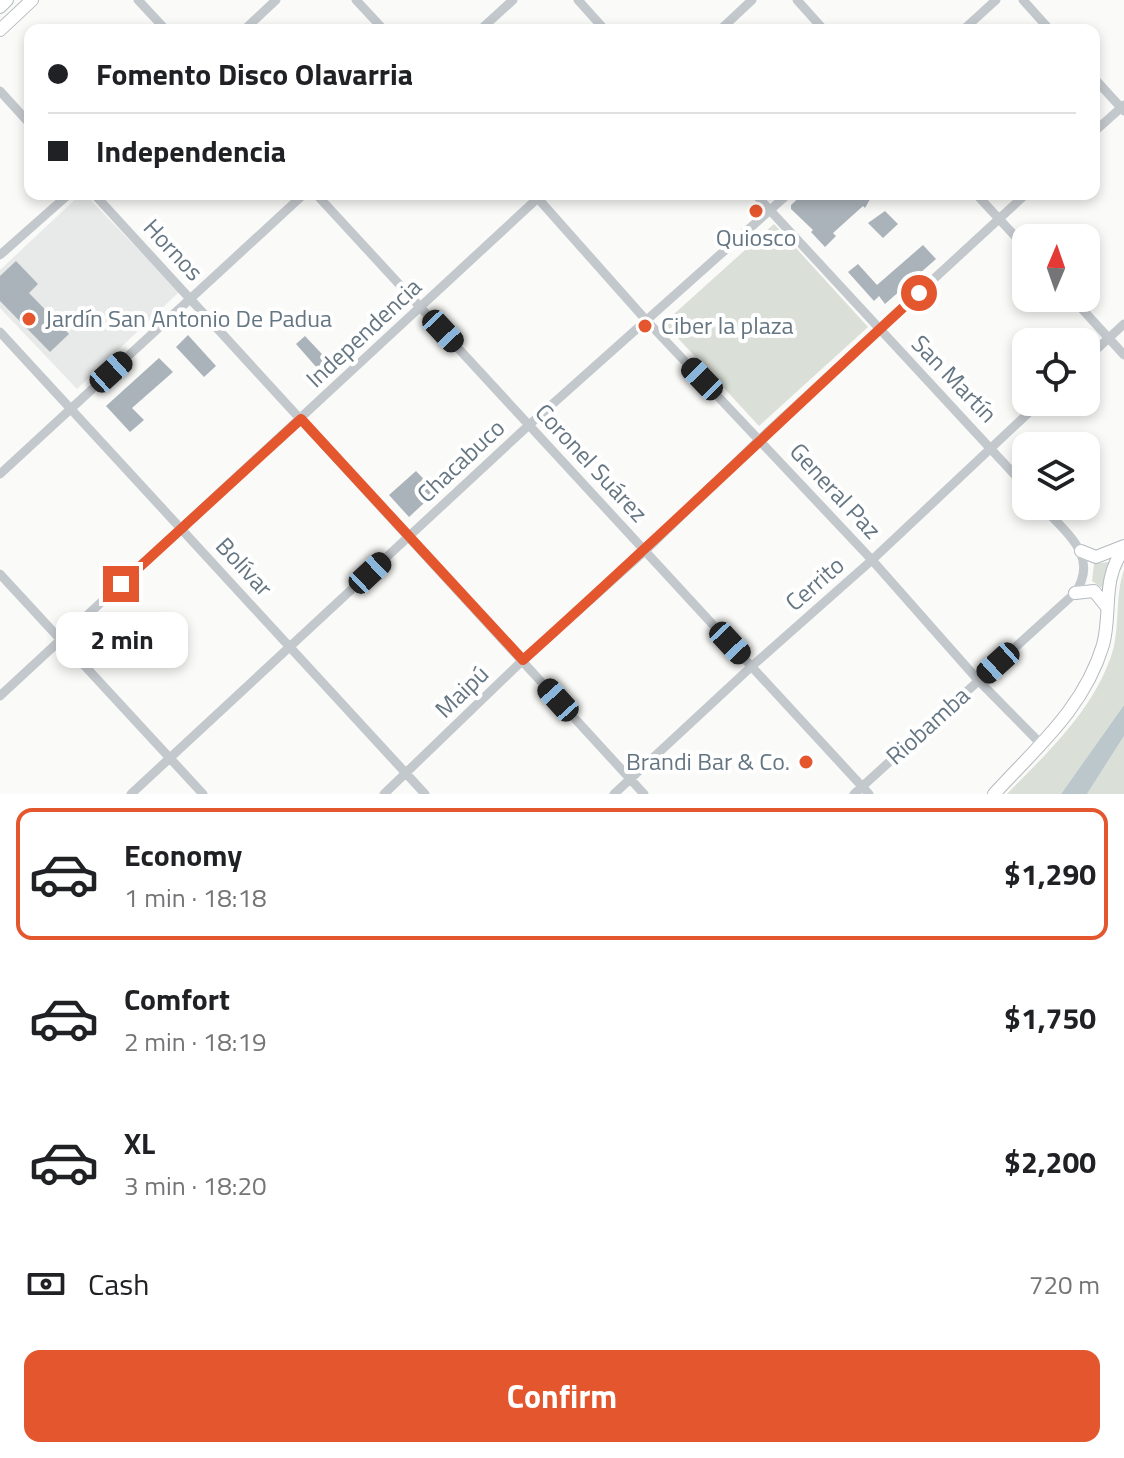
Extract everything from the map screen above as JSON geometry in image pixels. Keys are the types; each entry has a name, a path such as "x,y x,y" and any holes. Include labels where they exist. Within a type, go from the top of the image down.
{"street":[{"path":"0,7 7,0"},
{"path":"0,30 32,0"},
{"path":"138,0 160,24"},
{"path":"250,24 276,0"},
{"path":"356,0 378,24"},
{"path":"487,24 513,0"},
{"path":"578,0 600,24"},
{"path":"726,24 752,0"},
{"path":"797,0 819,24"},
{"path":"970,24 996,0"},
{"path":"1023,0 1045,24"},
{"path":"1100,84 1123,108 1100,127"},
{"path":"0,91 24,117"},
{"path":"0,255 62,200"},
{"name":"Hornos","path":"100,200 644,794"},
{"path":"0,474 298,200"},
{"name":"Coronel Suárez","path":"322,200 866,790"},
{"name":"Independencia","path":"0,696 533,200"},
{"name":"General Paz","path":"542,200 645,319 872,560 978,680 1041,744"},
{"name":"San Martín","path":"760,200 1012,471"},
{"name":"Chacabuco","path":"131,794 645,319 782,200"},
{"path":"982,200 1012,232"},
{"name":"Maipú","path":"384,794 523,660 645,551 760,439 1019,200"},
{"path":"1085,312 1124,355"},
{"path":"1100,346 1124,324"},
{"name":"Bolívar","path":"0,332 425,794"},
{"name":"Cerrito","path":"614,794 1025,416"},
{"path":"1054,520 1081,551 1085,562 1085,578 1075,593"},
{"path":"1081,551 1096,557 1124,548"},
{"path":"994,794 1062,724 1091,676 1104,642 1110,576 1124,548"},
{"path":"0,574 203,794"},
{"path":"1075,593 1094,591 1106,606"},
{"name":"Riobamba","path":"854,794 866,790 978,680 1075,593"}],"shaded area":[{"path":"75,200 91,200 179,292 77,389 0,308 0,270"},
{"path":"774,224 868,327 759,426 664,323"},
{"path":"1116,557 1105,590 1092,581 1094,564"},
{"path":"1124,570 1124,705 1061,794 1007,794 1069,728 1095,691 1113,650"},
{"path":"1124,705 1124,736 1087,794 1061,794"},
{"path":"1124,736 1124,794 1087,794"}],"building":[{"path":"796,200 870,200 865,208 863,206 833,233 836,236 825,247 791,209"},
{"path":"885,211 898,224 883,238 868,223"},
{"path":"923,245 936,259 885,304 879,296 874,301 848,272 858,264 877,285"},
{"path":"16,261 38,284 29,293 69,334 50,352 0,301 0,276"},
{"path":"188,335 216,366 204,377 176,347"},
{"path":"305,336 335,368 325,377 296,344"},
{"path":"159,358 173,372 132,408 144,420 130,432 106,406"},
{"path":"416,471 436,492 409,517 389,495"}],"place":[{"name":"Quiosco","path":"756,211"},
{"name":"Jardín San Antonio De Padua","path":"29,319"},
{"name":"Ciber la plaza","path":"645,326"},
{"name":"Brandi Bar & Co.","path":"806,762"}],"route":[{"path":"121,584 301,419 523,660 645,551 760,439 919,293"}]}
